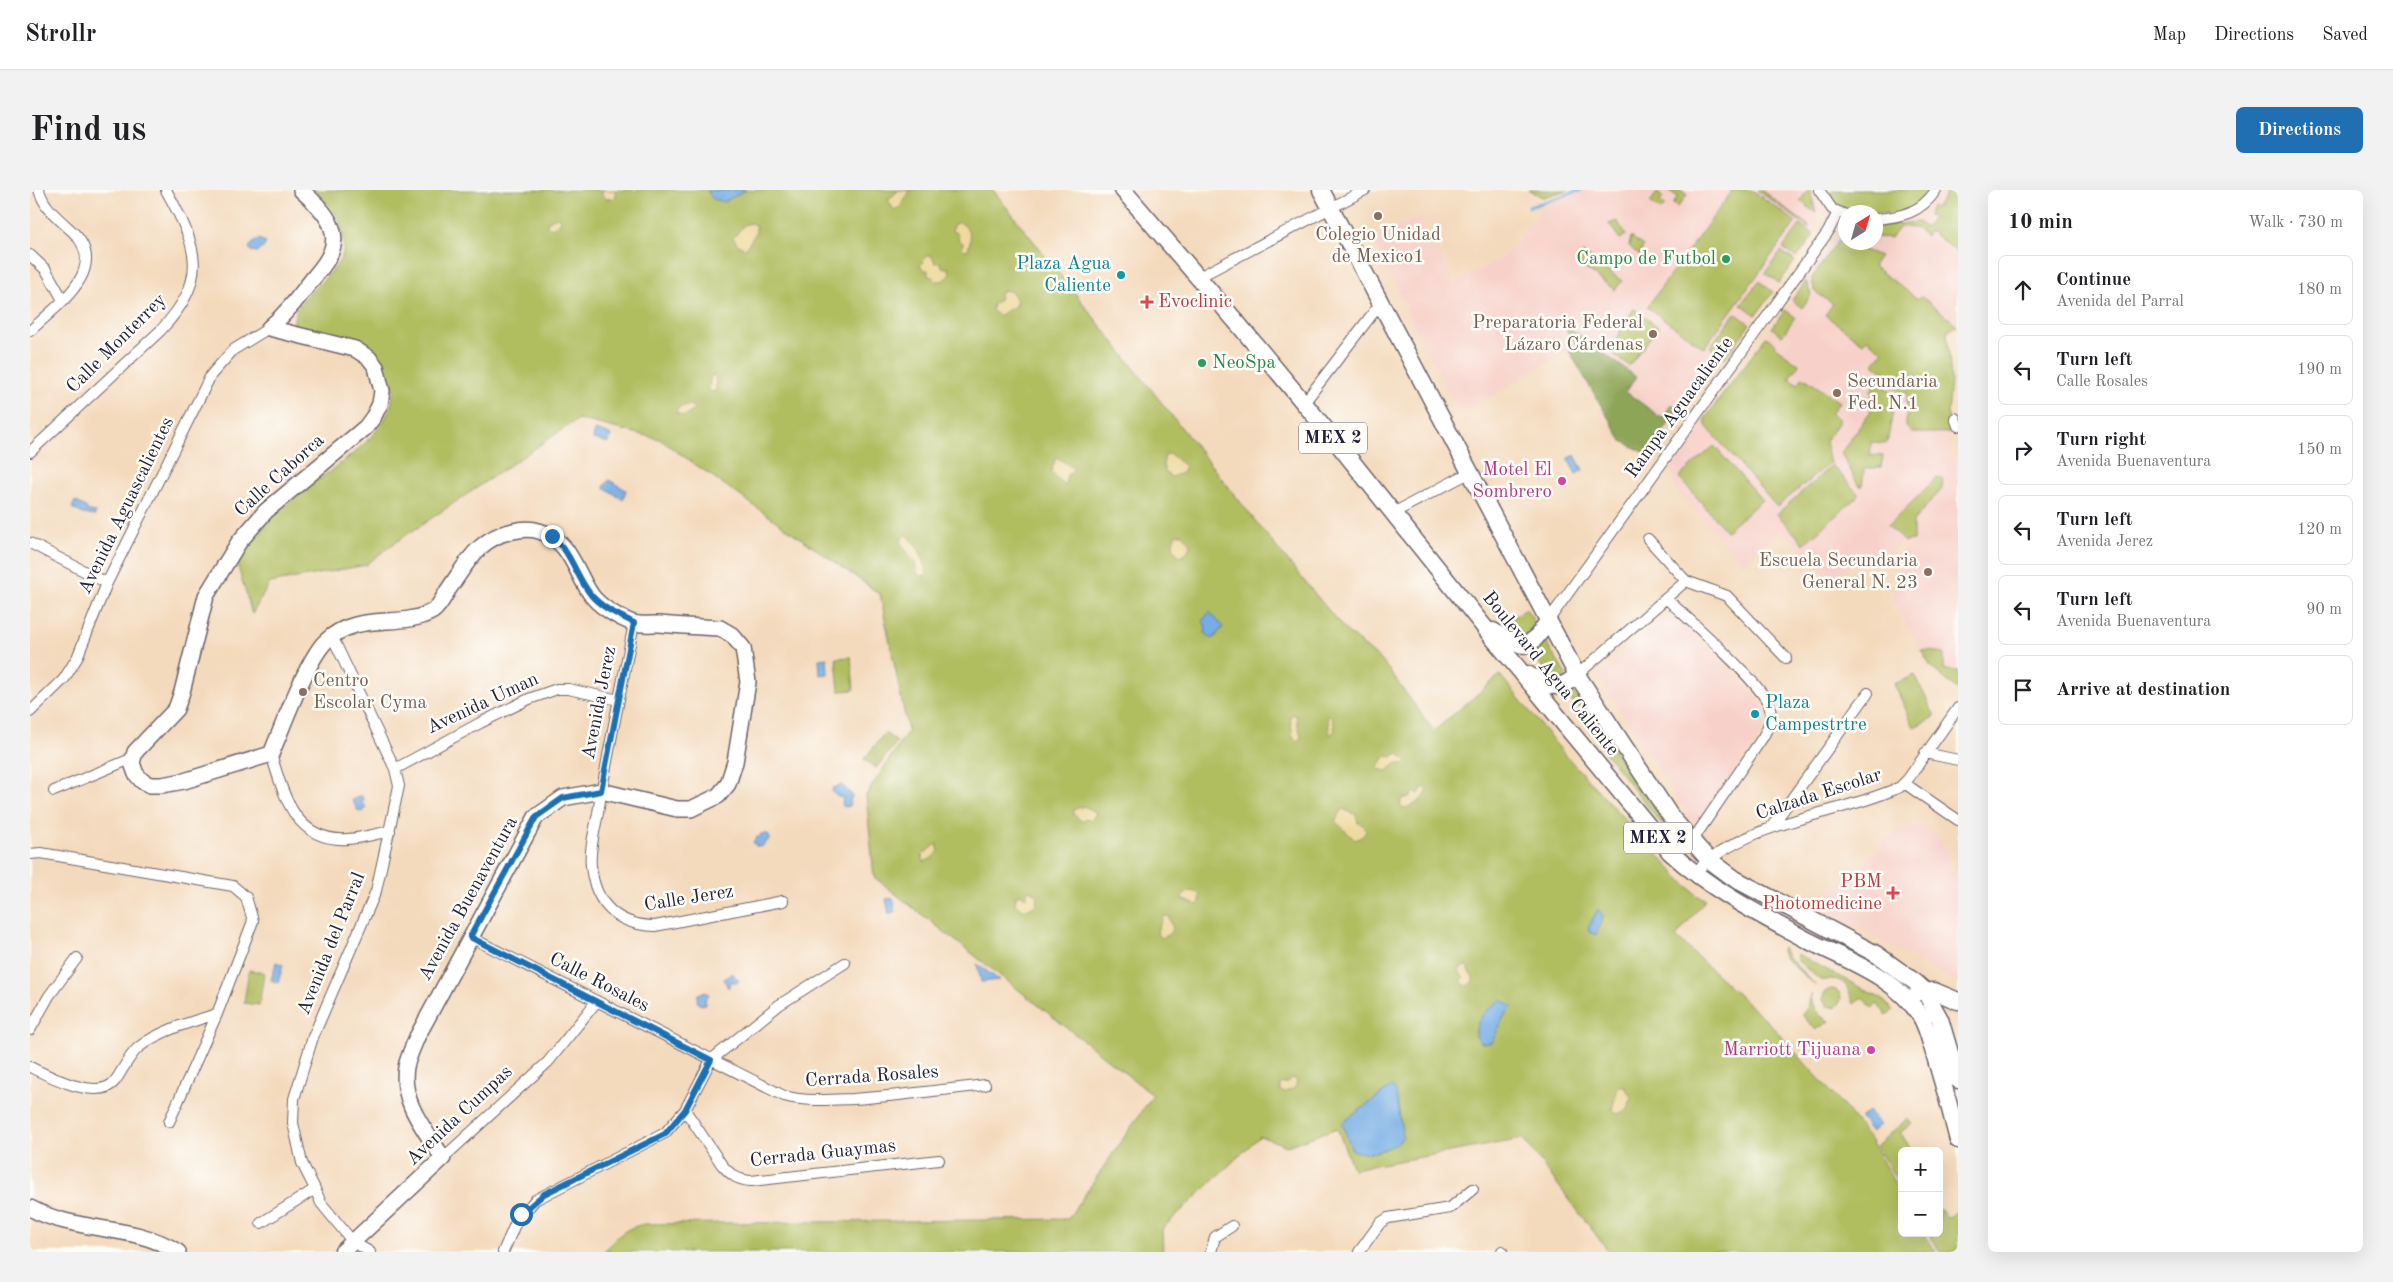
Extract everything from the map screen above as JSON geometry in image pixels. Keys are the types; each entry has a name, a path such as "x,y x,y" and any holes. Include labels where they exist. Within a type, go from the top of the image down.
{"main road":[{"name":"Boulevard Agua Caliente","path":"1321,190 1577,675 1657,797 1708,860 1758,893 1876,954 1897,967 1924,990 1940,1019 1957,1075"},
{"name":"Boulevard Agua Caliente","path":"1129,192 1197,278 1304,403 1482,624 1670,852 1694,874 1725,896 1882,978 1908,999 1922,1018 1927,1032 1950,1106 1958,1140"},
{"path":"1482,624 1507,640 1528,645 1538,637 1548,621"},
{"path":"1518,668 1551,686 1560,687 1577,675"},
{"path":"1908,999 1916,992 1924,990 1942,993 1958,1001"}],"street":[{"path":"30,331 78,284 87,266 85,250 78,238 49,210 39,190"},
{"name":"Calle Monterrey","path":"30,452 160,331 177,313 190,292 194,266 191,244 184,222 166,190"},
{"path":"269,328 296,301 332,251 333,240 328,220 323,211 301,190"},
{"path":"1197,278 1365,190"},
{"path":"1819,190 1826,202 1838,211"},
{"path":"1883,218 1911,214 1922,207 1936,190"},
{"name":"Rampa Aguacaliente","path":"1548,621 1838,219"},
{"path":"30,256 46,270 63,300"},
{"path":"1304,403 1380,304"},
{"name":"Avenida Aguascalientes","path":"30,712 64,679 77,658 107,583 211,376 233,350 269,328"},
{"name":"Calle Caborca","path":"133,758 143,742 176,709 206,596 239,542 266,511 366,427 380,404 382,391 380,378 376,367 363,353 269,328"},
{"path":"1393,513 1469,473"},
{"name":"Avenida Buenaventura","path":"271,754 310,665 324,643 342,629 365,622 420,617 434,610 474,551 487,540 505,532 523,529 538,530 552,536 566,550 590,594 602,606 634,623 720,628 732,635 743,648 748,682 735,762 728,784 718,796 691,809 677,809 601,791 563,798 536,817 417,1037 406,1067 406,1089 411,1107 443,1158"},
{"path":"1648,539 1686,581 1727,596 1786,658"},
{"path":"30,543 107,583"},
{"path":"1577,675 1686,581"},
{"path":"1667,599 1757,686 1770,707 1769,721 1763,737 1692,841"},
{"name":"Avenida Jerez","path":"601,791 634,623"},
{"name":"Avenida del Parral","path":"332,636 395,769 399,786 376,891 313,1037 294,1100 293,1123 302,1163 322,1203 348,1247 370,1252"},
{"name":"Avenida Uman","path":"395,769 480,723 529,699 557,689 568,689 619,700"},
{"path":"1772,826 1868,693"},
{"name":"Calzada Escolar","path":"1694,874 1708,860 1725,848 1772,826 1892,790 1904,783 1958,708"},
{"path":"1925,753 1958,760"},
{"path":"54,791 133,758 136,774 142,781 150,785 162,786 271,754 292,812 301,824 326,837 348,839 390,831"},
{"path":"1904,783 1958,820"},
{"name":"Calle Jerez","path":"601,791 590,864 593,880 601,898 610,911 625,921 639,926 655,926 783,901"},
{"path":"30,854 41,853 233,886 246,897 253,922 217,1014 169,1122"},
{"name":"Calle Rosales","path":"470,937 711,1060"},
{"path":"30,1030 49,996 77,958"},
{"path":"502,1252 521,1214 535,1200 592,1169 652,1142 674,1125 685,1110 711,1060 779,1006 845,963"},
{"name":"Avenida Cumpas","path":"348,1247 548,1062 597,1001"},
{"path":"30,1067 60,1081 100,1091 108,1088 114,1082 137,1048 152,1038 217,1014"},
{"name":"Cerrada Rosales","path":"711,1060 769,1091 800,1100 890,1096 985,1085"},
{"name":"Cerrada Guaymas","path":"685,1110 726,1169 741,1180 751,1181 940,1160"},
{"path":"1359,1252 1380,1223 1388,1218 1450,1208 1473,1188"},
{"path":"261,1223 315,1189"},
{"path":"30,1208 63,1222 149,1236 178,1252"},
{"path":"1211,1252 1215,1237 1232,1226"}],"shaded area":[{"path":"1588,190 1958,190 1958,325 1947,331 1951,380 1948,414 1952,461 1958,463 1958,690 1931,667 1893,602 1903,542 1873,566 1863,557 1832,582 1782,529 1743,564 1676,489 1670,464 1766,337 1838,236 1838,250 1883,250 1883,205 1838,205 1838,224 1817,211 1817,224 1814,235 1653,457 1622,441 1569,351 1460,414 1405,309 1407,307 1372,239 1419,217 1454,284 1499,260 1517,243 1547,203"},
{"path":"1663,618 1680,620 1759,699 1767,711 1762,734 1697,822 1691,821 1599,677"},
{"name":"PBM Photomedicine","path":"1923,825 1931,830 1950,855 1947,860 1958,881 1958,983 1815,905 1899,830"}],"green space":[{"path":"314,190 993,190 1272,542 1344,629 1382,661 1434,731 1500,675 1565,755 1684,883 1698,896 1706,899 1676,937 1771,1025 1847,1110 1871,1141 1898,1189 1898,1237 1927,1237 1936,1252 1609,1252 1523,1139 1353,1169 1337,1128 1287,1146 1260,1136 1162,1229 1163,1252 604,1252 622,1234 638,1225 645,1224 1068,1219 1153,1095 874,877 866,795 908,731 880,594 659,439 578,419 389,547 366,565 270,583 252,614 236,560 258,532 284,507 358,450 371,437 390,409 393,394 391,381 379,360 372,350 363,343 343,337 312,333 302,330 294,324 295,314 300,305 332,271 339,262 343,251 340,223 334,211"},
{"path":"1528,190 1568,190 1543,197"},
{"path":"1668,190 1681,190 1687,195 1678,207 1673,204 1678,197"},
{"name":"Campo de Futbol","path":"1733,190 1752,190 1796,222 1704,348 1647,307"},
{"path":"1757,190 1761,190 1810,227 1809,228"},
{"path":"1810,190 1816,213 1800,201"},
{"path":"1833,190 1929,190 1915,207 1903,214 1883,213 1883,205 1839,205 1828,198"},
{"path":"1949,190 1958,190 1958,252 1930,231 1926,236 1916,228 1900,227 1891,238 1883,237 1883,225 1918,222 1926,228 1933,218 1928,215 1932,207 1936,209"},
{"path":"1657,193 1663,197 1660,202 1665,206 1661,210 1650,202"},
{"path":"1617,221 1626,235 1620,239 1609,224"},
{"path":"1800,225 1814,235 1797,258 1783,248"},
{"path":"1631,237 1643,246 1640,256 1629,246"},
{"path":"1838,241 1838,250 1864,250 1880,256 1873,266 1918,299 1921,296 1957,325 1947,331 1951,380 1948,414 1950,433 1912,433 1906,427 1907,393 1900,392 1881,380 1886,373 1874,364 1883,351 1867,339 1863,343 1825,315 1833,304 1814,291 1812,278"},
{"path":"1781,251 1795,261 1779,283 1765,273"},
{"path":"1583,253 1622,281 1615,290 1576,262"},
{"path":"1759,281 1773,292 1756,315 1741,304"},
{"path":"1806,281 1811,295 1802,308 1792,300"},
{"path":"1634,309 1658,327 1629,366 1612,353 1623,324"},
{"path":"1785,310 1795,317 1782,336 1772,328"},
{"path":"1735,313 1750,324 1725,358 1710,347"},
{"path":"1560,321 1636,377 1626,392 1662,418 1672,404 1679,409 1647,454 1622,441 1569,351 1577,345"},
{"path":"1766,337 1776,344 1775,347 1799,364 1789,378 1798,384 1803,377 1839,402 1831,414 1840,420 1825,442 1830,463 1777,507 1707,427 1704,420"},
{"path":"1877,381 1896,395 1887,443 1871,442 1870,455 1883,456 1881,467 1864,469 1862,487 1858,484 1841,453 1872,409 1866,404 1873,394 1870,392"},
{"path":"1714,446 1762,500 1726,531 1679,477"},
{"path":"1832,465 1859,495 1804,544 1777,514"},
{"path":"1937,477 1943,480 1942,489 1913,521 1913,540 1904,542 1888,526"},
{"path":"1526,609 1536,624 1536,630 1523,638 1512,629 1507,621"},
{"path":"1544,639 1566,675 1564,678 1552,679 1528,651 1535,649"},
{"path":"1921,650 1944,653 1944,670 1958,671 1958,690 1931,667"},
{"path":"851,657 854,690 839,691 836,658"},
{"path":"1915,675 1935,717 1914,727 1894,684"},
{"path":"1571,688 1586,710 1575,705 1566,693"},
{"path":"885,733 897,742 876,768 864,759"},
{"path":"1596,735 1613,749 1677,839 1695,858 1675,841 1606,754"},
{"path":"1783,948 1787,956 1816,986 1784,957"},
{"path":"1797,954 1882,999 1893,1010 1887,1015 1877,1004 1872,1008 1862,997 1854,1004 1847,987 1841,981 1831,979 1820,980 1797,960"},
{"path":"249,970 264,973 259,1005 244,1003"},
{"path":"1832,989 1838,992 1841,998 1838,1004 1832,1007 1826,1004 1823,998 1826,992"},
{"path":"1811,994 1816,1010 1829,1021 1816,1030 1802,1015 1808,1007"},
{"path":"1907,1119 1912,1123 1900,1133 1910,1147 1898,1147 1898,1182 1876,1146"},
{"path":"1958,1211 1958,1252 1940,1252 1931,1237 1943,1237 1943,1213 1947,1218"}],"sand":[{"path":"604,190 615,190 616,198 606,199 601,193"},
{"path":"899,190 910,191 900,207 894,210 888,200"},
{"path":"557,217 561,220 560,223 552,228 547,226 548,221"},
{"path":"959,222 968,230 970,237 968,249 965,250 962,249 963,243 959,241 957,233 952,231 953,225"},
{"path":"751,223 756,226 756,233 746,248 739,246 733,238 744,225"},
{"path":"928,255 932,256 935,263 940,262 943,268 949,268 950,275 942,281 935,281 933,277 928,276 928,270 923,270 920,265"},
{"path":"1004,290 1012,292 1017,300 1015,306 998,316 992,310 993,304 999,300 1000,293"},
{"path":"713,375 716,378 716,391 711,392 709,391 710,377"},
{"path":"690,405 694,408 691,413 684,416 676,413 679,407"},
{"path":"1170,454 1185,466 1182,473 1171,477 1165,472 1163,465 1165,455"},
{"path":"1056,457 1073,468 1073,471 1067,475 1065,486 1051,472"},
{"path":"905,534 913,541 920,553 926,566 926,575 921,576 917,573 915,563 900,542"},
{"path":"1176,534 1183,534 1191,544 1182,557 1173,547"},
{"path":"1292,714 1297,716 1301,737 1298,741 1293,738 1290,717"},
{"path":"1327,716 1332,717 1335,730 1330,735"},
{"path":"1398,753 1407,761 1405,764 1397,763 1387,771 1377,769 1386,755 1391,757"},
{"path":"1423,787 1428,790 1421,800 1406,808 1400,806 1402,799 1409,797 1414,792 1419,794"},
{"path":"1084,806 1096,813 1092,820 1086,818 1083,822 1073,814 1073,810"},
{"path":"1343,809 1356,815 1358,823 1363,825 1366,831 1363,836 1355,840 1335,821"},
{"path":"937,844 939,851 932,858 924,862 922,855"},
{"path":"1030,890 1038,895 1036,905 1025,909 1017,906 1015,904 1016,896 1020,894 1027,898 1027,892"},
{"path":"1190,891 1200,893 1200,902 1197,905 1182,899"},
{"path":"1164,916 1169,916 1173,929 1162,938 1158,935 1157,931"},
{"path":"1467,966 1473,977 1473,982 1467,986 1461,982 1464,977 1459,972 1461,967"},
{"path":"1293,1078 1297,1081 1295,1088 1285,1092 1280,1091 1280,1084 1287,1083"},
{"path":"1620,1086 1624,1086 1631,1097 1628,1109 1618,1114 1612,1109"}],"water":[{"path":"746,190 724,202 713,199 707,191"},
{"path":"258,239 266,242 264,247 257,252 251,251 249,247"},
{"path":"595,430 611,435 609,443 593,439"},
{"path":"1575,455 1583,470 1576,474 1568,459"},
{"path":"609,480 626,490 623,500 604,487"},
{"path":"75,501 87,508 86,510 95,512 95,516 83,514 72,508"},
{"path":"1210,612 1223,627 1213,639 1205,633 1206,627 1202,621"},
{"path":"827,658 828,674 820,675 819,659"},
{"path":"842,785 852,795 849,806 844,807 842,805 843,798 838,797 832,792 833,788"},
{"path":"361,795 364,800 361,802 366,807 362,812 358,811 352,800"},
{"path":"760,834 768,834 770,839 761,847 756,846 753,842 757,837 762,837"},
{"path":"893,898 895,906 893,909 896,911 889,914 886,899"},
{"path":"1598,909 1603,916 1596,935 1589,932 1588,928"},
{"path":"276,962 283,965 278,983 271,980"},
{"path":"977,964 999,980 981,982"},
{"path":"732,973 739,981 736,983 732,981 728,988 724,979"},
{"path":"706,991 709,995 705,999 706,1004 700,1005 697,1001 698,994"},
{"path":"1502,1000 1513,1007 1505,1015 1491,1043 1482,1043 1476,1037 1477,1025 1487,1010"},
{"path":"1392,1086 1396,1092 1403,1137 1393,1146 1379,1151 1365,1153 1352,1150 1342,1123"},
{"path":"1868,1111 1880,1125 1871,1132 1860,1118"}],"waterway":[{"path":"1529,207 1581,190"}],"place":[{"name":"Colegio Unidad de Mexico1","path":"1378,216"},
{"name":"Campo de Futbol","path":"1726,259"},
{"name":"Plaza Agua Caliente","path":"1121,275"},
{"name":"Evoclinic","path":"1147,302"},
{"name":"Preparatoria Federal Lázaro Cárdenas","path":"1653,334"},
{"name":"NeoSpa","path":"1202,363"},
{"name":"Secundaria Fed. N.1","path":"1837,393"},
{"name":"Motel El Sombrero","path":"1562,481"},
{"name":"Escuela Secundaria General N. 23","path":"1928,572"},
{"name":"Centro Escolar Cyma","path":"303,692"},
{"name":"Plaza Campestrtre","path":"1755,714"},
{"name":"PBM Photomedicine","path":"1893,893"},
{"name":"Marriott Tijuana","path":"1871,1050"}],"route":[{"path":"521,1214 544,1194 665,1134 685,1110 711,1060 470,937 536,817 563,798 601,791 634,623 602,606 590,594 569,555 552,536"}]}
